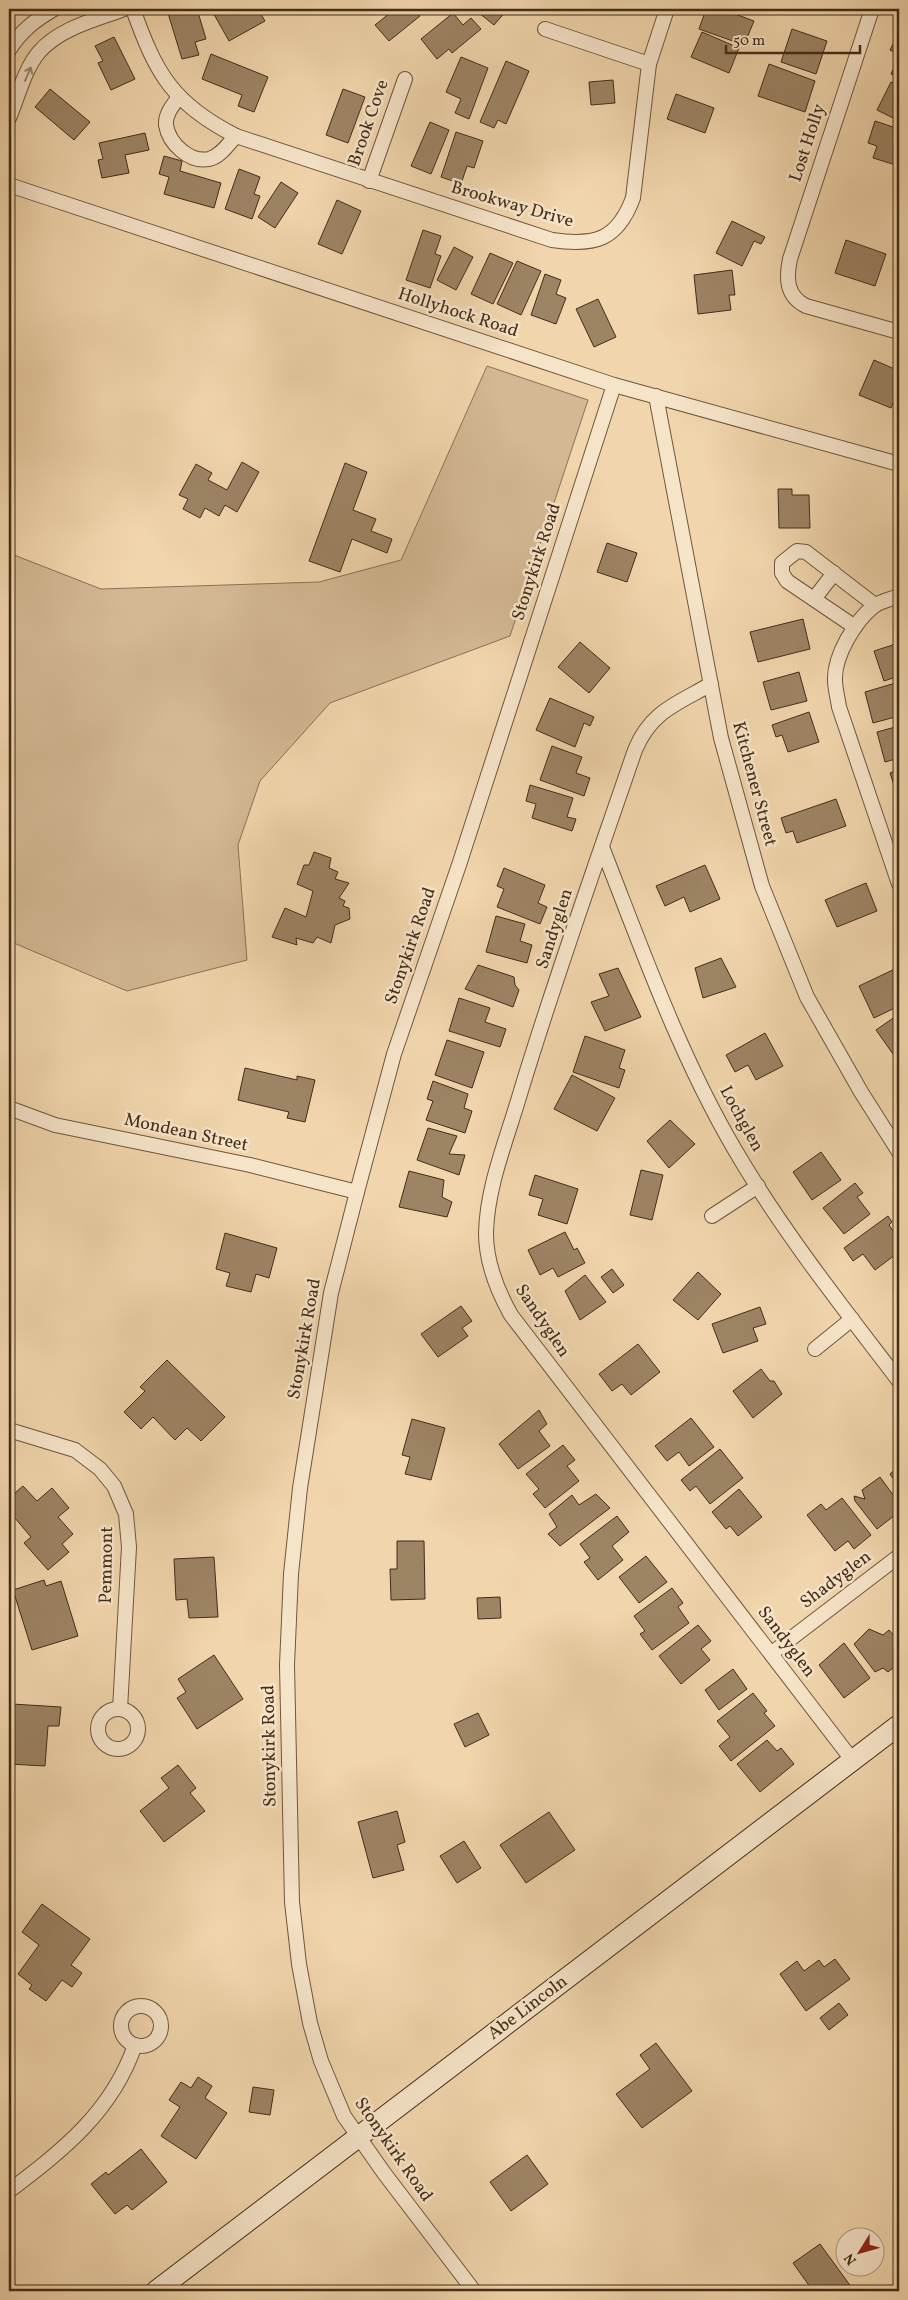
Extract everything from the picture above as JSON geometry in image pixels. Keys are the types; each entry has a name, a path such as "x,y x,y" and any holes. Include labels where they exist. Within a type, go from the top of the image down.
{"street":[{"path":"9,50 16,38 31,22 54,9"},
{"path":"9,118 29,69 39,53 51,41 72,28 124,9"},
{"name":"Brookway Drive","path":"133,9 158,70 179,97 204,118 236,136 552,240 577,243 597,240 613,231 626,217 633,198 649,64 667,9"},
{"name":"Lost Holly","path":"872,9 790,259 787,276 790,291 798,302 806,306 899,332"},
{"path":"545,29 649,64"},
{"name":"Brook Cove","path":"369,181 405,79"},
{"path":"179,97 168,112 166,125 181,150 193,158 209,159 220,153 236,136"},
{"name":"Hollyhock Road","path":"9,185 614,385 899,464"},
{"name":"Stonykirk Road","path":"474,2291 358,2137 340,2110 321,2061 310,2023 299,1964 292,1902 287,1665 291,1574 301,1478 331,1293 394,1054 459,865 614,385"},
{"name":"Kitchener Street","path":"656,396 721,738 762,886 807,997 861,1092 899,1152"},
{"path":"855,627 787,581 782,573 782,562 797,551 806,552 875,605"},
{"path":"814,599 834,573"},
{"path":"899,596 875,605 855,627 849,635 840,658 835,679 839,707 899,884"},
{"name":"Sandyglen","path":"711,684 659,714 642,733 531,1060 488,1201 486,1235 491,1269 502,1301 520,1330 772,1653 853,1761"},
{"name":"Lochglen","path":"602,847 695,1072 743,1164 784,1227 899,1381"},
{"name":"Mondean Street","path":"9,1108 56,1125 250,1166 357,1192"},
{"path":"712,1216 758,1186"},
{"path":"815,1349 852,1319"},
{"name":"Pemmont","path":"9,1430 75,1450 100,1469 114,1486 126,1514 129,1547 120,1709"},
{"name":"Shadyglen","path":"772,1653 899,1556"},
{"name":"Abe Lincoln","path":"156,2291 899,1725"},
{"path":"9,2191 55,2156 92,2120 120,2078 135,2045"}],"shaded area":[{"path":"487,366 588,400 510,636 330,703 260,781 238,845 247,960 127,991 9,941 9,553 101,589 319,582 401,560"}],"building":[{"path":"197,9 206,39 195,42 199,55 182,59 167,10"},
{"path":"211,9 258,9 265,21 229,41"},
{"path":"395,9 414,9 420,16 389,41 375,25"},
{"path":"474,9 506,9 507,10 494,25"},
{"path":"706,9 722,9 754,21 744,45 699,29"},
{"path":"453,13 463,25 471,18 481,29 452,53 449,49 437,59 421,39"},
{"path":"792,29 827,41 816,74 781,62"},
{"path":"702,32 739,48 729,73 691,57"},
{"path":"114,37 135,79 111,90 98,63 103,61 95,46"},
{"path":"895,40 899,42 899,54 890,50"},
{"path":"211,54 268,77 254,112 238,106 242,95 202,79"},
{"path":"899,56 899,78 891,74"},
{"path":"461,57 488,68 469,119 455,113 461,99 446,92"},
{"path":"506,61 529,71 506,124 498,120 494,128 480,122"},
{"path":"769,64 815,81 805,112 758,96"},
{"path":"613,80 615,103 591,105 589,82"},
{"path":"891,82 899,85 899,121 877,110"},
{"path":"50,89 90,122 74,140 35,107"},
{"path":"343,89 365,97 348,143 326,135"},
{"path":"676,94 714,108 705,133 667,119"},
{"path":"875,121 899,129 899,166 873,158 877,146 868,143"},
{"path":"430,122 449,130 431,174 411,166"},
{"path":"456,132 483,141 474,168 467,166 461,184 441,177"},
{"path":"145,133 149,150 125,155 129,173 102,178 98,160 103,159 99,143"},
{"path":"164,156 182,161 180,171 221,183 214,208 164,194 169,177 159,174"},
{"path":"239,169 260,177 254,194 260,196 252,219 225,209"},
{"path":"281,182 298,193 275,228 258,217"},
{"path":"337,200 361,211 342,254 318,244"},
{"path":"732,221 765,237 761,244 754,241 742,266 716,253"},
{"path":"423,230 441,236 435,254 441,256 430,288 406,280"},
{"path":"846,240 886,254 875,286 835,273"},
{"path":"454,247 473,257 456,290 437,280"},
{"path":"490,253 513,263 493,304 471,294"},
{"path":"517,261 541,271 521,315 497,304"},
{"path":"732,270 735,295 729,295 731,310 698,314 694,275"},
{"path":"545,274 561,280 556,294 566,298 556,324 531,315"},
{"path":"598,299 616,337 594,347 576,309"},
{"path":"874,360 899,371 899,388 891,408 859,395"},
{"path":"242,462 259,472 237,512 225,505 219,516 205,508 200,518 183,509 188,499 179,495 196,464 212,473 208,480 227,490"},
{"path":"345,463 367,472 353,510 376,519 371,531 392,539 387,553 352,539 340,572 309,561"},
{"path":"778,489 792,489 792,495 809,495 810,528 779,528"},
{"path":"607,543 637,553 627,582 597,572"},
{"path":"803,619 810,649 758,662 750,632"},
{"path":"580,642 610,668 589,693 558,667"},
{"path":"899,643 899,676 884,681 874,651"},
{"path":"799,672 807,701 771,710 763,682"},
{"path":"899,682 899,716 873,723 865,692"},
{"path":"550,698 594,717 590,726 584,723 575,747 536,730"},
{"path":"809,712 819,742 788,752 782,735 776,737 772,725"},
{"path":"899,726 899,758 885,762 877,732"},
{"path":"552,746 582,757 576,773 590,778 584,796 540,780"},
{"path":"899,769 899,801 890,773"},
{"path":"530,785 573,798 567,817 576,819 572,831 532,818 536,804 526,801"},
{"path":"836,799 846,826 797,843 793,831 786,833 781,818"},
{"path":"314,852 331,858 329,868 338,872 335,879 349,883 339,898 345,901 343,906 349,908 350,919 335,925 331,943 317,937 313,943 296,938 297,945 272,937 285,908 306,917 313,891 297,884 304,865 309,865"},
{"path":"705,865 720,899 690,912 684,897 665,906 656,886"},
{"path":"504,868 545,885 538,903 547,907 540,924 497,907 504,889 497,886"},
{"path":"866,883 877,911 837,927 825,900"},
{"path":"496,916 525,924 520,941 532,945 527,963 486,952"},
{"path":"721,958 736,987 703,998 695,968"},
{"path":"478,965 514,977 515,985 519,990 513,1007 465,989"},
{"path":"899,967 899,1006 874,1018 859,986"},
{"path":"618,968 641,1017 605,1031 591,1002 609,996 599,974"},
{"path":"459,998 490,1008 485,1022 506,1029 500,1047 449,1031"},
{"path":"899,1014 899,1050 893,1054 876,1030"},
{"path":"765,1033 783,1066 756,1080 748,1065 735,1072 726,1055"},
{"path":"585,1036 625,1050 619,1068 625,1070 619,1088 573,1072"},
{"path":"447,1040 484,1052 472,1088 435,1075"},
{"path":"245,1068 297,1080 297,1076 315,1080 305,1122 287,1118 289,1112 238,1100"},
{"path":"572,1075 615,1098 597,1131 554,1109"},
{"path":"433,1081 468,1094 464,1108 472,1111 465,1133 426,1120 433,1101 427,1099"},
{"path":"670,1120 695,1144 669,1168 647,1141"},
{"path":"428,1128 457,1136 449,1154 465,1155 459,1175 417,1160"},
{"path":"821,1152 841,1180 812,1200 793,1172"},
{"path":"641,1170 663,1175 652,1220 630,1215"},
{"path":"409,1171 444,1180 442,1197 452,1202 447,1217 399,1207"},
{"path":"535,1175 578,1189 567,1224 538,1215 543,1199 529,1195"},
{"path":"855,1183 863,1193 857,1197 870,1214 844,1234 823,1208"},
{"path":"888,1216 892,1222 889,1225 899,1240 899,1252 875,1270 863,1254 853,1261 844,1248"},
{"path":"565,1232 574,1250 577,1248 585,1263 558,1277 553,1268 540,1275 528,1250"},
{"path":"225,1233 277,1248 269,1278 256,1274 251,1292 226,1286 230,1273 216,1269"},
{"path":"612,1269 624,1285 613,1293 601,1277"},
{"path":"698,1272 721,1294 698,1320 673,1300"},
{"path":"585,1275 606,1302 580,1320 565,1291"},
{"path":"461,1306 472,1321 462,1328 468,1336 438,1357 421,1334"},
{"path":"760,1307 766,1324 753,1328 758,1341 723,1353 712,1324"},
{"path":"638,1344 660,1372 631,1395 622,1384 612,1391 599,1374"},
{"path":"167,1360 225,1417 201,1441 187,1428 175,1440 153,1417 141,1429 124,1412 145,1391 140,1387"},
{"path":"761,1369 770,1381 774,1381 782,1394 753,1418 733,1391"},
{"path":"539,1410 547,1424 539,1431 550,1446 518,1469 499,1444"},
{"path":"691,1418 714,1447 689,1466 679,1452 667,1461 655,1446"},
{"path":"412,1419 445,1428 431,1480 405,1474 410,1457 402,1455"},
{"path":"563,1445 575,1460 567,1466 579,1481 545,1508 533,1494 539,1489 526,1474"},
{"path":"720,1449 743,1478 710,1504 696,1486 690,1491 681,1480"},
{"path":"899,1466 899,1487 890,1474"},
{"path":"880,1477 899,1503 899,1512 877,1529 855,1501 854,1496 865,1499 862,1490"},
{"path":"23,1486 37,1501 52,1488 69,1508 58,1517 73,1534 62,1544 69,1552 48,1570 24,1543 31,1537 9,1511 9,1498"},
{"path":"739,1489 762,1517 738,1536 730,1526 726,1529 712,1512"},
{"path":"596,1494 610,1508 560,1546 548,1534 557,1527 549,1514 572,1495 579,1505"},
{"path":"842,1498 871,1535 854,1549 848,1541 835,1551 807,1515 821,1504 826,1510"},
{"path":"617,1516 629,1532 612,1546 623,1560 598,1580 584,1562 590,1558 580,1544"},
{"path":"397,1541 424,1541 425,1599 391,1600 390,1569 397,1569"},
{"path":"646,1556 667,1582 639,1603 619,1577"},
{"path":"214,1557 218,1617 189,1618 187,1599 176,1600 174,1559"},
{"path":"44,1580 46,1586 61,1581 78,1636 32,1650 13,1590"},
{"path":"672,1588 683,1603 678,1607 689,1623 652,1650 640,1634 645,1631 634,1616"},
{"path":"500,1597 501,1618 478,1619 477,1598"},
{"path":"698,1625 711,1641 701,1649 710,1660 681,1684 659,1656"},
{"path":"869,1629 883,1635 889,1630 899,1642 899,1663 888,1672 883,1668 875,1672 854,1644"},
{"path":"844,1643 870,1678 844,1698 819,1665"},
{"path":"214,1655 243,1699 197,1729 177,1698 186,1692 178,1679"},
{"path":"733,1669 747,1689 719,1710 705,1690"},
{"path":"753,1693 767,1711 764,1713 775,1726 731,1761 719,1746 730,1737 717,1721"},
{"path":"12,1704 61,1707 59,1726 48,1726 45,1766 9,1764"},
{"path":"478,1713 489,1735 465,1747 454,1724"},
{"path":"767,1740 777,1751 781,1748 794,1764 760,1792 737,1764"},
{"path":"178,1765 196,1788 190,1793 205,1811 164,1842 140,1811 169,1788 161,1778"},
{"path":"397,1811 405,1842 397,1845 404,1870 373,1878 358,1822"},
{"path":"549,1812 575,1850 526,1883 500,1845"},
{"path":"464,1841 481,1868 457,1883 440,1856"},
{"path":"42,1904 90,1939 71,1965 82,1973 72,1987 62,1980 46,2001 29,1989 32,1985 18,1974 39,1945 22,1932"},
{"path":"835,1959 850,1979 806,2011 780,1974 797,1961 804,1971 819,1960 824,1967"},
{"path":"839,2003 848,2015 829,2030 820,2018"},
{"path":"656,2043 692,2091 642,2128 616,2094 650,2069 640,2055"},
{"path":"198,2077 212,2086 205,2098 227,2113 196,2159 161,2136 180,2107 169,2100 181,2082 191,2088"},
{"path":"253,2087 274,2090 270,2115 249,2112"},
{"path":"141,2149 167,2182 132,2210 127,2205 115,2214 91,2184 106,2172 108,2175"},
{"path":"527,2155 548,2184 511,2211 490,2182"},
{"path":"820,2244 836,2266 836,2278 845,2278 852,2288 847,2291 834,2291 831,2288 827,2291 813,2291 793,2263"}]}
